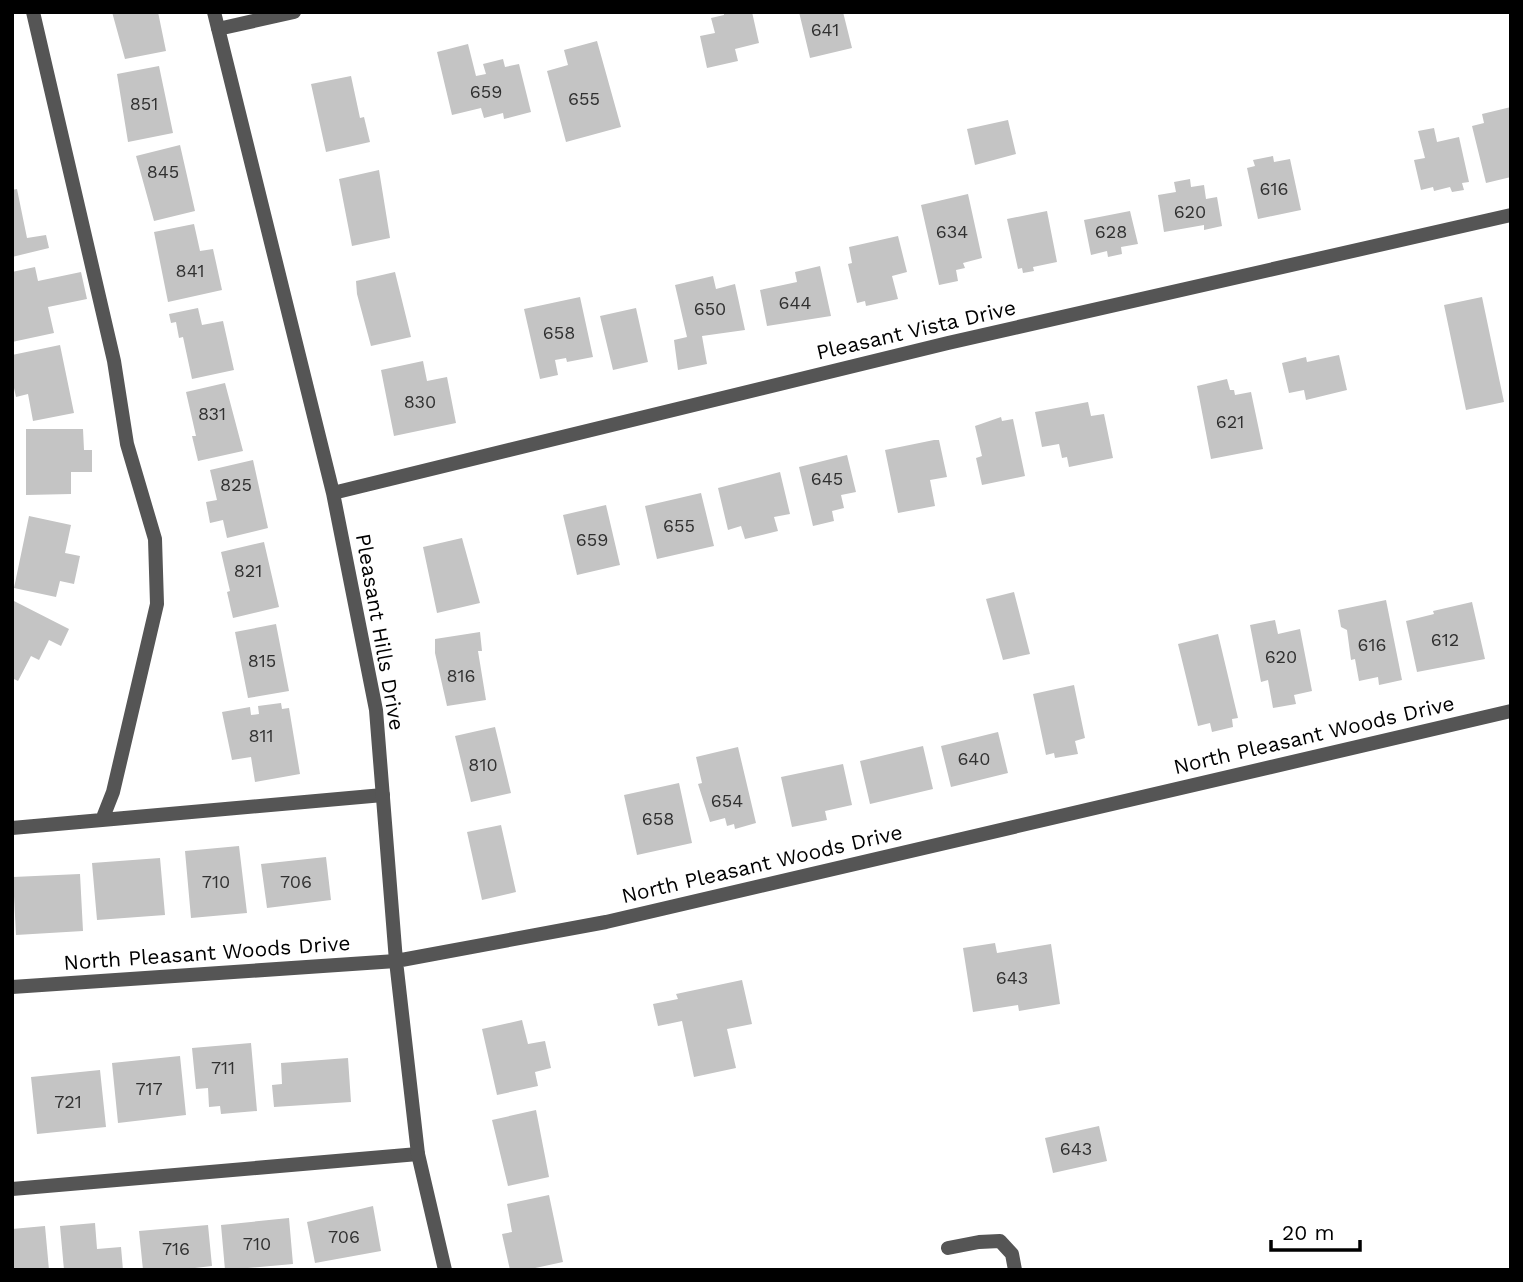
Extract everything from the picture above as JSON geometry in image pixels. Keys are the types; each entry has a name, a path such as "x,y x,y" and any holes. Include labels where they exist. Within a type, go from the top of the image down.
{"street":[{"path":"33,12 114,361 127,444 155,539 157,604 113,792 102,820"},
{"name":"Pleasant Hills Drive","path":"214,12 333,493 376,710 396,961 418,1154 444,1270"},
{"path":"218,29 294,12"},
{"name":"Pleasant Vista Drive","path":"333,493 948,343 1511,215"},
{"name":"North Pleasant Woods Drive","path":"12,987 396,961 606,922 1511,711"},
{"path":"12,828 383,795"},
{"path":"12,1189 418,1154"},
{"path":"948,1248 1000,1241 1012,1254 1015,1270"}],"building":[{"path":"112,12 158,12 166,51 125,59"},
{"path":"724,12 752,12 759,43 735,49 738,61 707,68 700,36 715,33 711,18 724,15"},
{"path":"799,12 843,12 852,48 810,58"},
{"path":"597,41 621,127 566,142 547,71 568,65 564,50"},
{"path":"468,44 476,76 486,74 483,64 503,59 505,67 519,64 531,112 504,119 503,113 484,118 481,108 452,115 437,52"},
{"path":"159,66 173,133 128,142 117,74"},
{"path":"351,76 360,118 364,117 370,142 326,152 311,84"},
{"path":"1511,107 1511,177 1486,183 1472,126 1484,123 1482,114"},
{"path":"1008,120 1016,154 975,165 967,129"},
{"path":"1434,128 1437,142 1459,137 1469,182 1462,183 1464,190 1452,192 1450,187 1434,191 1433,187 1421,190 1414,160 1425,158 1418,131"},
{"path":"180,145 195,211 154,221 136,156"},
{"path":"1273,156 1274,162 1290,159 1301,210 1258,219 1247,168 1255,166 1253,160"},
{"path":"379,170 390,238 352,246 339,179"},
{"path":"1190,179 1191,187 1204,185 1206,199 1217,197 1222,226 1204,230 1204,225 1164,232 1158,195 1176,192 1174,182"},
{"path":"17,189 27,238 46,235 49,248 12,257 12,190"},
{"path":"968,194 982,258 963,263 965,268 956,270 958,281 939,285 921,205"},
{"path":"1047,211 1057,262 1033,267 1034,271 1023,273 1022,268 1018,269 1007,219"},
{"path":"1130,211 1138,244 1121,247 1122,254 1108,257 1107,251 1091,255 1084,220"},
{"path":"194,224 200,251 213,249 222,290 168,302 154,232"},
{"path":"898,236 907,272 892,276 898,299 866,306 865,301 857,303 848,264 852,263 849,247"},
{"path":"820,266 831,316 767,326 760,290 797,282 795,272"},
{"path":"35,267 38,281 81,272 87,299 48,307 54,333 12,342 12,272"},
{"path":"395,272 411,337 371,346 356,281"},
{"path":"713,276 716,289 735,284 745,330 702,336 707,364 678,370 674,340 687,337 675,285"},
{"path":"580,297 593,357 567,362 566,358 555,360 558,375 540,379 524,309"},
{"path":"1482,297 1504,402 1466,410 1444,305"},
{"path":"198,308 202,325 223,321 234,370 192,379 183,337 179,338 176,322 171,323 169,314"},
{"path":"636,308 648,362 613,370 600,316"},
{"path":"60,345 74,413 33,421 28,394 16,397 12,379 12,355"},
{"path":"1339,355 1347,390 1306,400 1304,390 1289,393 1282,363 1306,357 1307,362"},
{"path":"423,361 427,381 447,377 456,423 394,436 381,370"},
{"path":"1227,379 1230,390 1234,390 1235,395 1251,392 1263,449 1211,459 1197,386"},
{"path":"225,383 243,451 198,461 192,436 196,436 186,392"},
{"path":"1088,402 1091,416 1104,414 1113,458 1069,467 1067,457 1062,458 1059,444 1042,447 1035,412"},
{"path":"1001,417 1002,421 1013,419 1025,476 982,485 976,458 982,456 975,426"},
{"path":"26,429 83,429 84,450 92,450 92,472 71,472 71,494 26,495"},
{"path":"939,440 947,477 930,480 935,506 898,513 885,450"},
{"path":"847,455 856,492 841,495 844,508 832,511 834,521 813,526 799,467"},
{"path":"253,460 268,528 227,538 223,520 210,523 206,502 217,500 210,470"},
{"path":"780,472 790,514 774,517 778,531 745,539 741,526 728,530 718,488"},
{"path":"701,493 714,546 657,559 645,506"},
{"path":"606,505 620,565 577,575 563,515"},
{"path":"29,516 71,525 65,553 80,556 74,584 60,581 56,597 14,588"},
{"path":"462,538 480,603 437,613 423,547"},
{"path":"264,542 279,607 233,618 221,552"},
{"path":"1014,592 1030,654 1003,660 986,599"},
{"path":"12,600 69,629 61,646 49,640 39,660 31,656 18,681 12,678"},
{"path":"1386,600 1402,680 1379,685 1378,677 1359,681 1355,659 1351,660 1347,630 1341,627 1338,610"},
{"path":"1472,602 1485,659 1417,672 1406,621 1434,614 1433,611"},
{"path":"1275,620 1278,634 1300,629 1312,691 1294,695 1296,704 1273,708 1268,680 1261,682 1250,625"},
{"path":"276,624 289,691 248,698 235,632"},
{"path":"480,632 482,651 478,651 486,700 447,706 435,653 435,639"},
{"path":"1218,634 1238,718 1232,719 1233,727 1212,732 1210,723 1198,726 1178,644"},
{"path":"1074,685 1085,738 1075,741 1078,754 1055,758 1054,753 1046,755 1033,694"},
{"path":"281,703 282,709 289,708 300,774 255,782 251,757 232,760 222,712 250,707 251,715 259,714 258,706"},
{"path":"495,727 511,793 471,802 455,736"},
{"path":"998,732 1008,773 951,787 941,746"},
{"path":"923,746 933,789 870,804 860,761"},
{"path":"738,747 756,823 735,829 734,824 727,826 725,818 710,822 698,784 702,783 696,757"},
{"path":"843,764 852,805 825,811 827,820 792,827 781,777"},
{"path":"679,783 692,843 637,855 624,795"},
{"path":"501,825 516,892 482,900 467,832"},
{"path":"239,846 247,913 191,918 185,851"},
{"path":"326,857 331,900 267,908 261,864"},
{"path":"160,858 165,915 97,920 92,863"},
{"path":"80,874 83,931 16,935 13,877"},
{"path":"995,943 997,953 1051,944 1060,1004 1019,1011 1018,1005 973,1012 963,948"},
{"path":"742,980 752,1024 727,1029 736,1068 694,1077 682,1021 658,1026 653,1004 678,999 676,994"},
{"path":"522,1020 528,1044 545,1041 551,1068 535,1072 538,1086 497,1095 482,1029"},
{"path":"251,1043 257,1111 221,1114 220,1106 209,1107 208,1088 196,1089 192,1048"},
{"path":"180,1056 186,1115 118,1123 112,1063"},
{"path":"348,1058 351,1102 274,1107 272,1085 282,1084 281,1063"},
{"path":"100,1070 106,1127 37,1134 31,1077"},
{"path":"536,1110 549,1177 508,1186 492,1120"},
{"path":"1099,1126 1107,1161 1053,1173 1045,1138"},
{"path":"549,1195 563,1262 526,1270 510,1270 502,1234 512,1232 507,1204"},
{"path":"373,1206 381,1251 315,1263 307,1222"},
{"path":"289,1218 293,1264 225,1270 221,1225"},
{"path":"95,1223 97,1249 121,1247 123,1270 64,1270 60,1226"},
{"path":"208,1225 212,1266 143,1270 139,1231"},
{"path":"45,1226 49,1270 12,1270 12,1229"}]}
